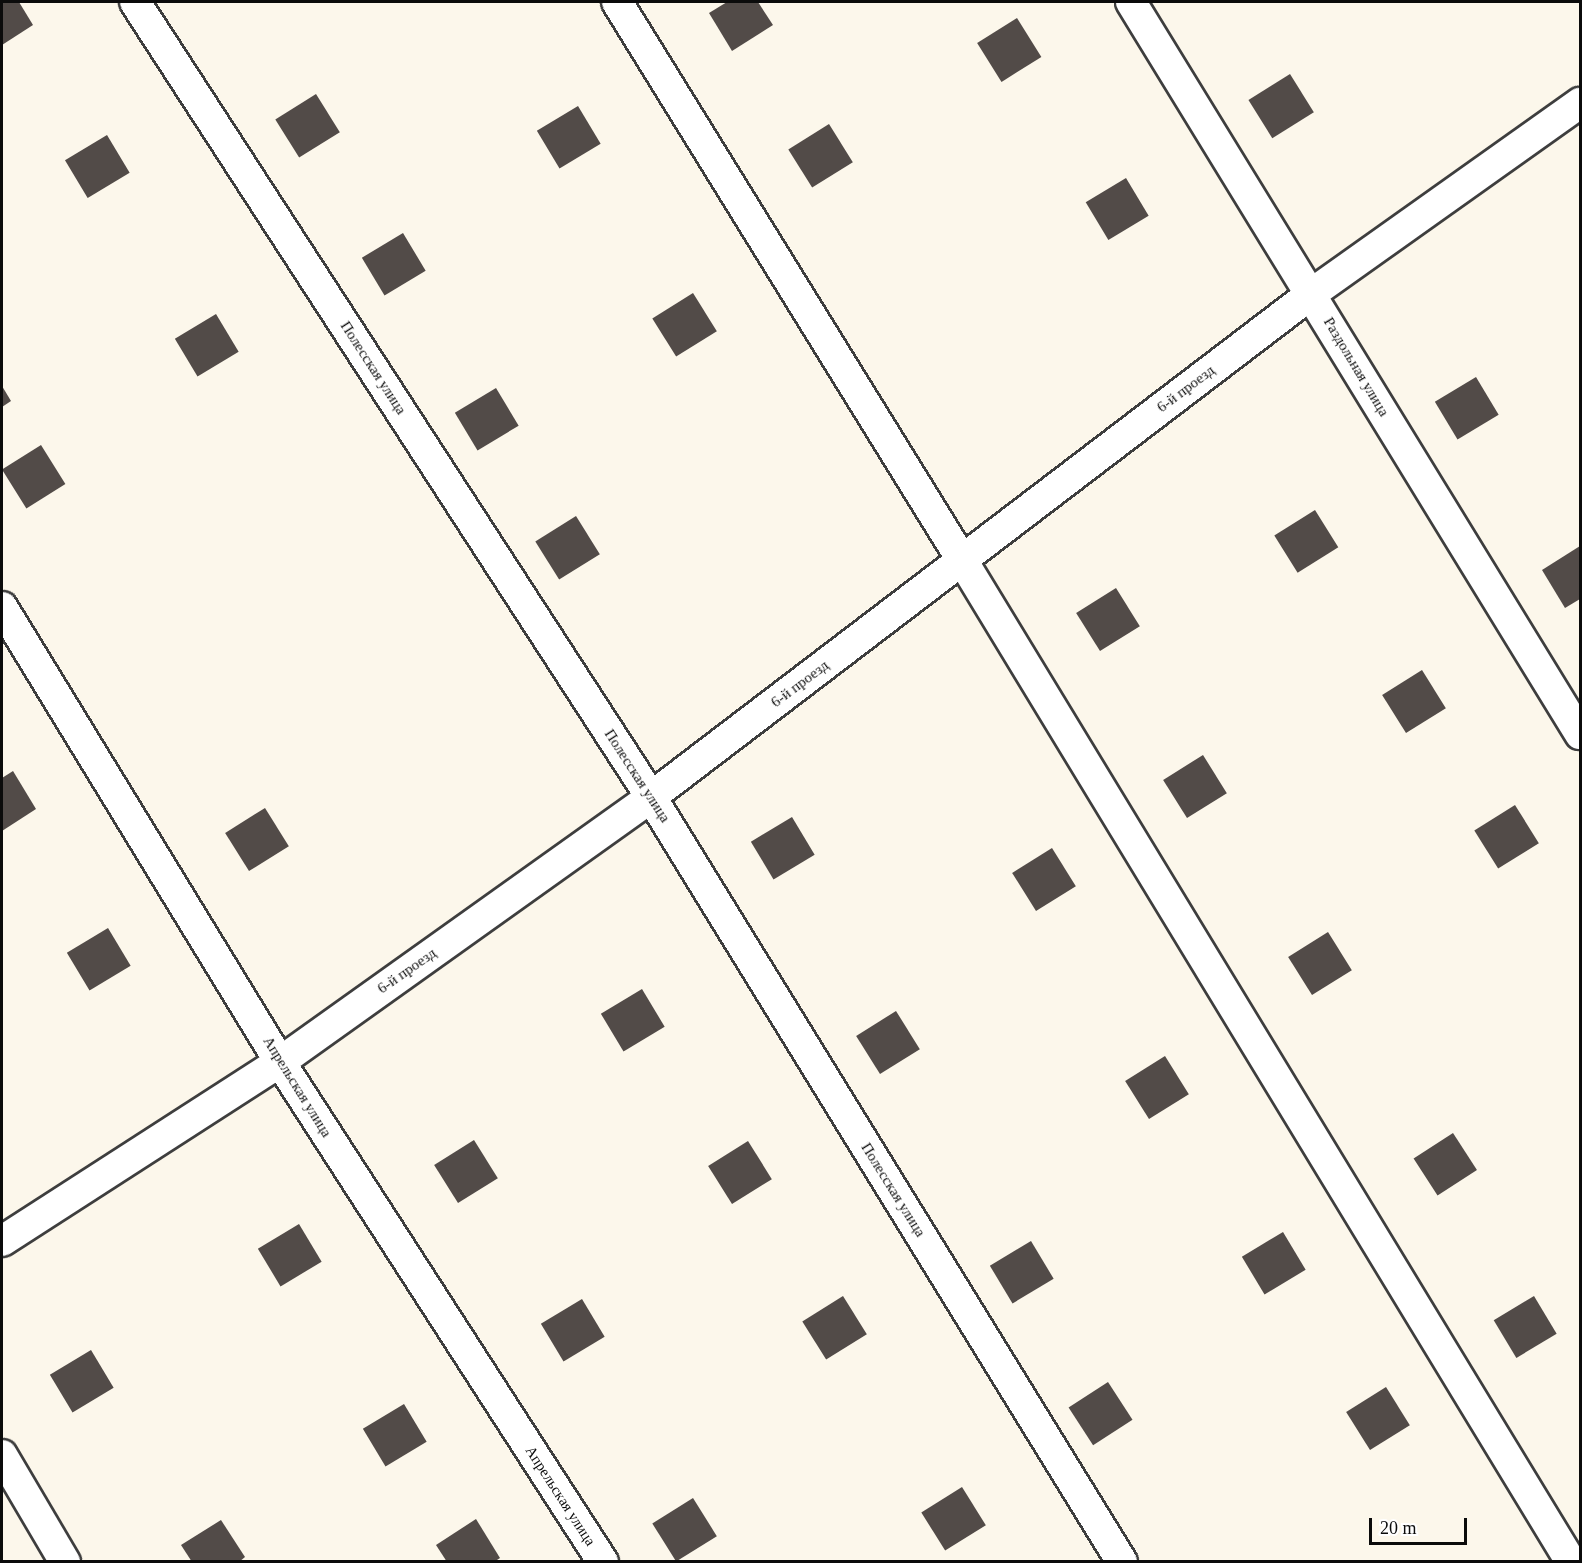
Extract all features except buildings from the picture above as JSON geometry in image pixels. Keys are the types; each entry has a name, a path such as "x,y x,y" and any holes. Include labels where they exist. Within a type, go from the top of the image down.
{"street":[{"name":"Полесская улица","path":"135,2 651,798 1122,1562"},
{"path":"617,2 962,560 1571,1562"},
{"name":"Раздольная улица","path":"1131,2 1581,734"},
{"name":"6-й проезд","path":"2,1241 280,1062 651,798 1311,294 1581,103"},
{"name":"Апрельская улица","path":"2,607 280,1062 603,1562"},
{"path":"2,1455 65,1562"}]}
